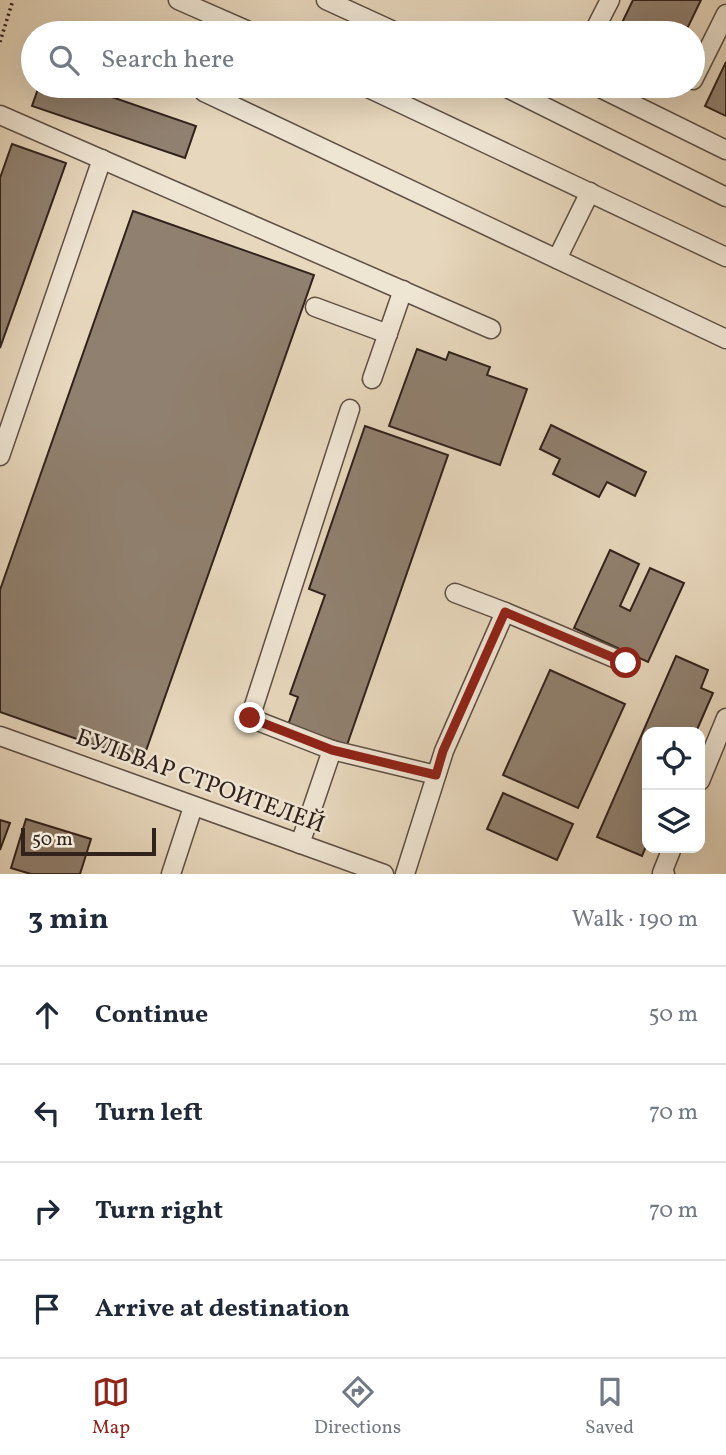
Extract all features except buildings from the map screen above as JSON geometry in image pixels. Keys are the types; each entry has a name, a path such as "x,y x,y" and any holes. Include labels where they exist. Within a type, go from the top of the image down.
{"street":[{"path":"178,0 218,21"},
{"path":"326,0 372,21"},
{"path":"599,21 610,0"},
{"path":"705,55 726,14"},
{"path":"217,98 726,339"},
{"path":"390,98 726,257"},
{"path":"527,98 726,197"},
{"path":"620,98 726,150"},
{"path":"0,115 491,329"},
{"path":"0,456 102,159"},
{"path":"557,260 590,192"},
{"path":"372,379 403,290"},
{"path":"315,307 388,334"},
{"path":"350,409 250,718 332,750 436,775"},
{"path":"455,593 626,663"},
{"path":"405,874 443,751 505,612"},
{"path":"705,773 720,748 726,718"},
{"name":"БУЛЬВАР СТРОИТЕЛЕЙ","path":"0,736 384,874"},
{"path":"300,844 332,750"},
{"path":"171,874 193,807"},
{"path":"666,874 662,873 670,853"}],"path":[{"path":"0,42 13,0"}],"route":[{"path":"250,718 332,750 436,775 443,751 505,612 626,663"}]}
